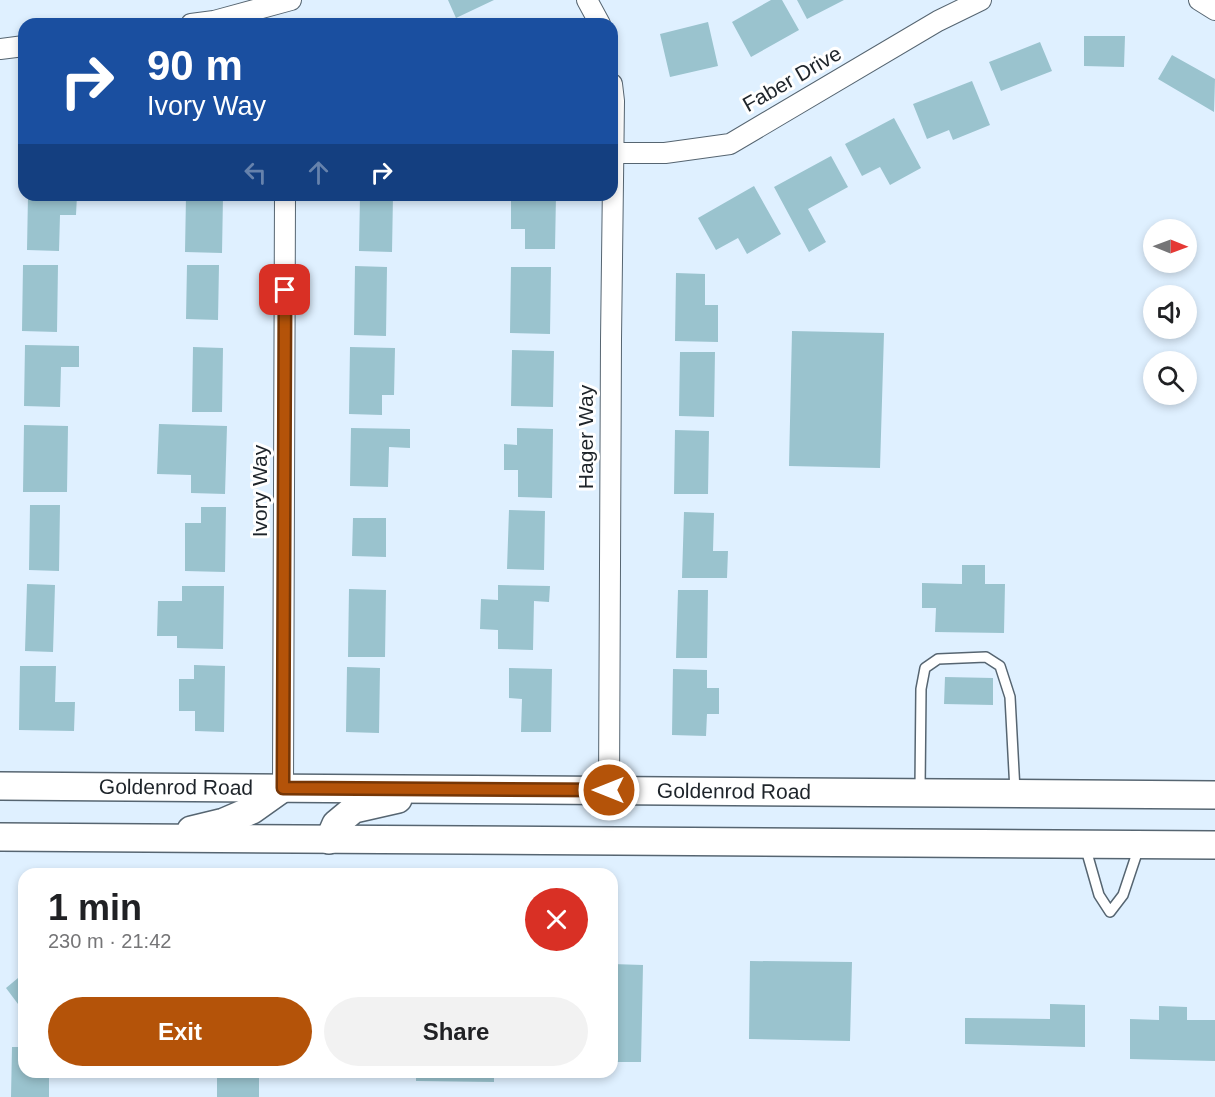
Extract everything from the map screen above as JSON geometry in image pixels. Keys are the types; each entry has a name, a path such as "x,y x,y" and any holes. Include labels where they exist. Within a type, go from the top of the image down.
{"main road":[{"name":"Goldenrod Road","path":"0,786 1215,795"},
{"path":"155,839 224,822 252,810 283,788"},
{"path":"329,840 336,824 354,809 437,789"},
{"path":"0,837 1215,845"}],"street":[{"path":"261,17 291,0"},
{"path":"587,0 597,18"},
{"name":"Faber Drive","path":"618,153 665,153 730,144 938,21 981,0"},
{"path":"1199,0 1215,10"},
{"path":"0,49 18,47"},
{"name":"Ivory Way","path":"283,788 285,201"},
{"name":"Hager Way","path":"609,790 613,201"}],"lane":[{"path":"920,793 921,689 925,668 938,659 986,657 1000,666 1010,697 1015,793"},
{"path":"1084,844 1099,895 1110,915 1123,895 1140,844"}],"building":[{"path":"448,0 494,0 456,18"},
{"path":"771,0 782,0 799,30 751,57 732,22"},
{"path":"797,0 844,0 807,19"},
{"path":"708,22 718,66 670,77 660,34"},
{"path":"1084,36 1125,36 1124,67 1084,66"},
{"path":"1040,42 1052,71 1001,91 989,62"},
{"path":"1172,55 1215,79 1214,112 1158,79"},
{"path":"972,81 990,125 953,140 949,130 927,139 913,104"},
{"path":"894,118 921,168 890,185 880,167 862,176 845,144"},
{"path":"831,156 848,187 808,209 826,242 809,252 774,187"},
{"path":"754,186 781,234 747,254 738,238 716,250 698,218"},
{"path":"28,201 77,201 76,215 60,215 59,251 27,250"},
{"path":"186,201 223,201 222,253 185,252"},
{"path":"360,201 393,201 392,252 359,251"},
{"path":"511,201 556,201 555,249 525,249 525,229 511,229"},
{"path":"23,265 58,265 57,332 22,331"},
{"path":"187,265 219,265 218,320 186,319"},
{"path":"355,266 387,267 386,336 354,335"},
{"path":"511,267 551,267 550,334 510,333"},
{"path":"676,273 705,274 705,305 718,305 718,342 675,341"},
{"path":"792,331 884,333 880,468 789,466"},
{"path":"25,345 79,346 79,367 61,367 60,407 24,406"},
{"path":"193,347 223,348 222,412 192,412"},
{"path":"350,347 395,348 394,395 382,395 382,415 349,414"},
{"path":"512,350 554,351 553,407 511,406"},
{"path":"680,352 715,352 714,417 679,416"},
{"path":"159,424 227,426 225,494 191,493 191,475 157,474"},
{"path":"24,425 68,426 67,492 23,492"},
{"path":"351,428 410,429 410,448 389,447 388,487 350,486"},
{"path":"517,428 553,429 552,498 518,497 518,470 504,470 504,444 517,445"},
{"path":"675,430 709,431 708,494 674,494"},
{"path":"30,505 60,505 59,571 29,570"},
{"path":"201,507 226,507 225,572 185,571 185,523 201,523"},
{"path":"509,510 545,511 544,570 507,569"},
{"path":"684,512 714,513 713,551 728,551 727,578 682,578"},
{"path":"353,518 386,518 386,557 352,556"},
{"path":"962,565 985,565 985,584 1005,584 1004,633 935,632 936,608 922,608 922,583 962,584"},
{"path":"27,584 55,585 53,652 25,651"},
{"path":"498,585 550,586 549,602 534,601 533,650 498,649 498,630 480,629 481,599 498,600"},
{"path":"182,586 224,586 223,649 177,648 177,636 157,636 158,601 182,601"},
{"path":"349,589 386,590 385,657 348,657"},
{"path":"678,590 708,590 707,658 676,658"},
{"path":"194,665 225,666 224,732 195,731 195,711 179,711 179,679 194,679"},
{"path":"20,666 56,666 55,702 75,702 74,731 19,730"},
{"path":"347,667 380,668 379,733 346,732"},
{"path":"509,668 552,669 551,732 521,732 522,699 509,698"},
{"path":"673,669 707,670 707,688 719,688 719,714 707,714 706,736 672,735"},
{"path":"945,677 993,678 993,705 944,704"},
{"path":"750,961 852,962 850,1041 749,1039"},
{"path":"618,964 643,965 641,1062 618,1062"},
{"path":"18,978 18,1004 6,988"},
{"path":"1050,1004 1085,1005 1085,1047 965,1044 965,1018 1050,1019"},
{"path":"1159,1006 1187,1007 1187,1020 1215,1020 1215,1061 1130,1059 1130,1019 1159,1020"},
{"path":"12,1047 18,1047 18,1078 49,1078 49,1097 11,1097"},
{"path":"217,1078 259,1078 259,1097 217,1097"},
{"path":"416,1078 494,1078 494,1082 416,1081"}],"route":[{"path":"285,290 283,788 609,790"}]}
